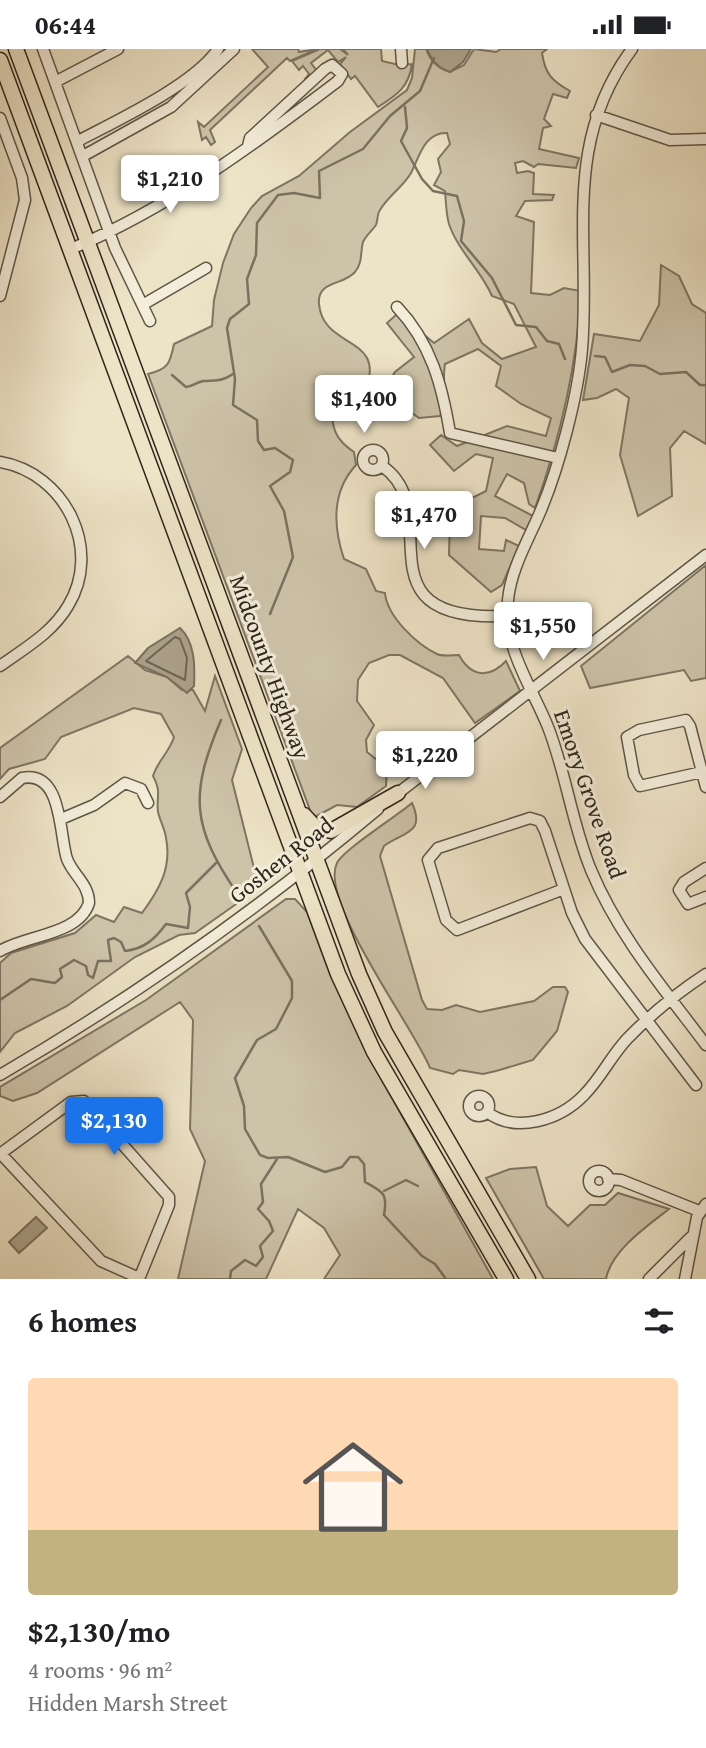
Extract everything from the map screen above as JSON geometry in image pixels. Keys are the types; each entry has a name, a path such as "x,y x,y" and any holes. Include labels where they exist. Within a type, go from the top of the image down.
{"main road":[{"name":"Midcounty Highway","path":"16,49 359,974 385,1032 528,1279"},
{"name":"Midcounty Highway","path":"0,60 338,974 374,1052 506,1279"},
{"path":"299,810 316,828 331,831 398,793"}],"street":[{"path":"43,49 109,232 150,321"},
{"path":"55,82 118,49"},
{"path":"78,141 174,86 206,64 218,49"},
{"path":"83,156 172,107 234,49"},
{"path":"401,49 402,63"},
{"name":"Emory Grove Road","path":"632,49 605,91 596,115 583,178 586,299 582,353 558,458 541,510 512,578 507,616 513,648 530,694 550,733 583,846 604,900 630,943 706,1045"},
{"path":"71,249 109,232 200,179 248,146 257,144 338,81 342,74 338,68 332,65 325,69 250,138 248,146"},
{"path":"596,115 670,140 706,139"},
{"path":"0,118 25,193 22,215 0,296"},
{"path":"144,304 206,268"},
{"path":"397,307 419,333 436,370 450,433 558,458"},
{"path":"0,462 30,472 58,494 76,526 81,554 77,587 63,614 42,636 0,666"},
{"path":"382,466 394,474 404,490 409,563 425,594 444,609 460,616 507,616"},
{"name":"Goshen Road","path":"0,1075 161,975 301,872 398,793 530,694 706,555"},
{"path":"702,772 640,786 634,775 627,737 635,731 685,720 690,726 706,787"},
{"path":"0,797 22,778 38,778 51,793 61,819 66,856 89,894 88,907 81,917 63,929 16,941 0,951"},
{"path":"61,819 94,805 125,783 141,789 148,803"},
{"path":"564,889 464,930 453,928 446,920 428,864 433,852 526,819 536,819 543,826 579,927 595,955 696,1085"},
{"path":"706,868 684,882 679,889 688,904 706,897"},
{"path":"487,1112 501,1122 511,1124 536,1121 561,1112 584,1095 619,1048 647,1020 671,998 706,974"},
{"path":"84,1101 169,1197 169,1205 139,1279 101,1261 1,1154 71,1102 84,1101"},
{"path":"608,1179 621,1180 703,1208 693,1235 685,1279"},
{"path":"649,1279 693,1235"}],"shaded area":[{"path":"252,49 298,49 299,52 317,49 290,61 287,58 210,130 215,142 211,145 206,137 202,140 198,122 204,127 268,67"},
{"path":"320,49 340,49 348,55 343,49 381,49 382,61 399,65 412,64 405,85 378,107 355,76 351,79 340,64 346,57 338,62 328,50 311,63 317,71 308,82 305,79 309,74 303,66 299,70 292,61"},
{"path":"415,49 426,49 435,63 450,72 464,65 474,49 496,52 501,49 547,49 542,53 547,72 558,84 570,91 567,98 553,94 544,119 551,126 543,128 539,149 579,158 576,168 538,164 534,167 523,161 515,163 517,173 534,173 533,194 554,195 552,200 525,201 516,216 534,222 531,293 550,295 564,288 581,291 576,347 560,428 535,508 529,504 524,483 507,474 495,496 533,516 526,530 505,518 481,516 479,549 504,551 506,540 519,546 502,585 491,592 449,555 450,516 467,517 470,499 486,491 493,458 476,454 454,471 430,445 441,435 457,446 507,426 546,436 551,418 521,404 496,386 501,366 478,349 445,364 445,396 440,416 419,418 383,392 395,372 414,357 387,323 398,313 434,343 469,319 482,343 502,359 536,347 514,304 492,296 453,234 448,220 445,191 434,185 441,172 438,159 450,144 447,133 433,137 423,147 408,178 379,212 376,225 363,242 358,268 344,280 326,287 319,296 323,319 331,329 362,351 368,360 370,373 365,391 343,392 331,404 335,432 354,452 356,465 342,486 339,497 337,522 340,547 344,559 366,569 376,591 385,593 397,620 420,643 437,654 459,655 469,668 481,673 493,671 506,661 520,691 475,723 443,678 400,655 389,655 369,663 358,680 357,701 374,725 366,740 367,752 387,768 386,786 357,807 337,805 313,818 148,374 167,364 174,344 212,326 214,300 223,263 234,234 251,208 262,196 299,176 350,132 407,90 412,78"},
{"path":"661,265 679,276 692,304 706,313 706,444 684,431 670,448 672,496 638,516 620,455 629,398 616,389 597,398 583,400 594,334 640,341 659,305"},
{"path":"706,565 706,678 691,681 684,670 590,688 581,666"},
{"path":"128,656 145,670 167,677 182,690 193,690 205,711 215,676 242,749 232,780 259,888 195,933 179,935 135,957 67,1006 15,1033 0,1052 0,963 11,953 75,933 96,915 114,922 124,907 142,913 154,896 166,869 167,849 153,776 174,737 161,714 134,708 61,737 45,759 9,769 0,779 0,748"},
{"path":"412,803 416,813 414,827 384,846 380,856 422,1000 427,1009 442,1010 456,1005 480,1012 534,1001 553,987 565,987 568,992 557,1031 533,1060 483,1074 459,1070 453,1074 430,1068 354,934 341,906 335,881 337,863 359,842"},
{"path":"286,899 295,899 307,912 330,974 368,1055 493,1279 324,1279 340,1255 324,1228 298,1209 266,1279 178,1279 205,1161 190,1129 193,1020 180,1002 37,1093 13,1101 0,1096 0,1087 146,1000"},
{"path":"536,1167 547,1206 568,1226 590,1205 605,1205 618,1193 669,1209 622,1249 606,1279 544,1279 486,1178 510,1169"}],"water":[{"path":"427,49 471,49 463,62 450,72 435,63"},
{"path":"180,628 189,640 194,663 194,686 187,693 167,677 135,663 148,648"},
{"path":"36,1217 47,1228 19,1253 9,1242"}],"waterway":[{"path":"270,614 293,557 284,511 270,486 290,472 293,460 275,448 264,450 258,441 257,420 233,405 235,379 227,328 230,319 249,304 247,279 256,255 257,223 278,195 294,193 320,198 319,171 363,149 390,116 420,91 434,58"},
{"path":"405,107 407,128 401,141 422,179 433,191 457,196 464,221 461,241 492,278 516,325 536,327 547,341 559,344 565,359"},
{"path":"595,356 605,357 612,372 630,365 645,366 660,374 686,372 700,385 706,385"},
{"path":"172,375 186,387 233,374"},
{"path":"221,720 204,769 200,810 211,849 237,893"},
{"path":"0,1000 31,979 55,983 62,977 60,969 74,960 86,966 88,975 93,978 98,961 111,961 108,940 114,938 121,942 125,951 148,942 166,924 188,928 190,907 186,893 216,863"},
{"path":"259,926 292,981 292,998 276,1029 257,1040 235,1078 244,1106 245,1129 260,1155 268,1158 288,1157 325,1172 342,1167 350,1157 358,1157 364,1164 365,1182 383,1194 384,1215 422,1256 435,1264 446,1279"},
{"path":"230,1279 231,1271 245,1260 256,1266 263,1257 260,1246 273,1231 269,1221 258,1209 263,1202 261,1184 277,1159"},
{"path":"384,1191 406,1180 418,1186"}]}
